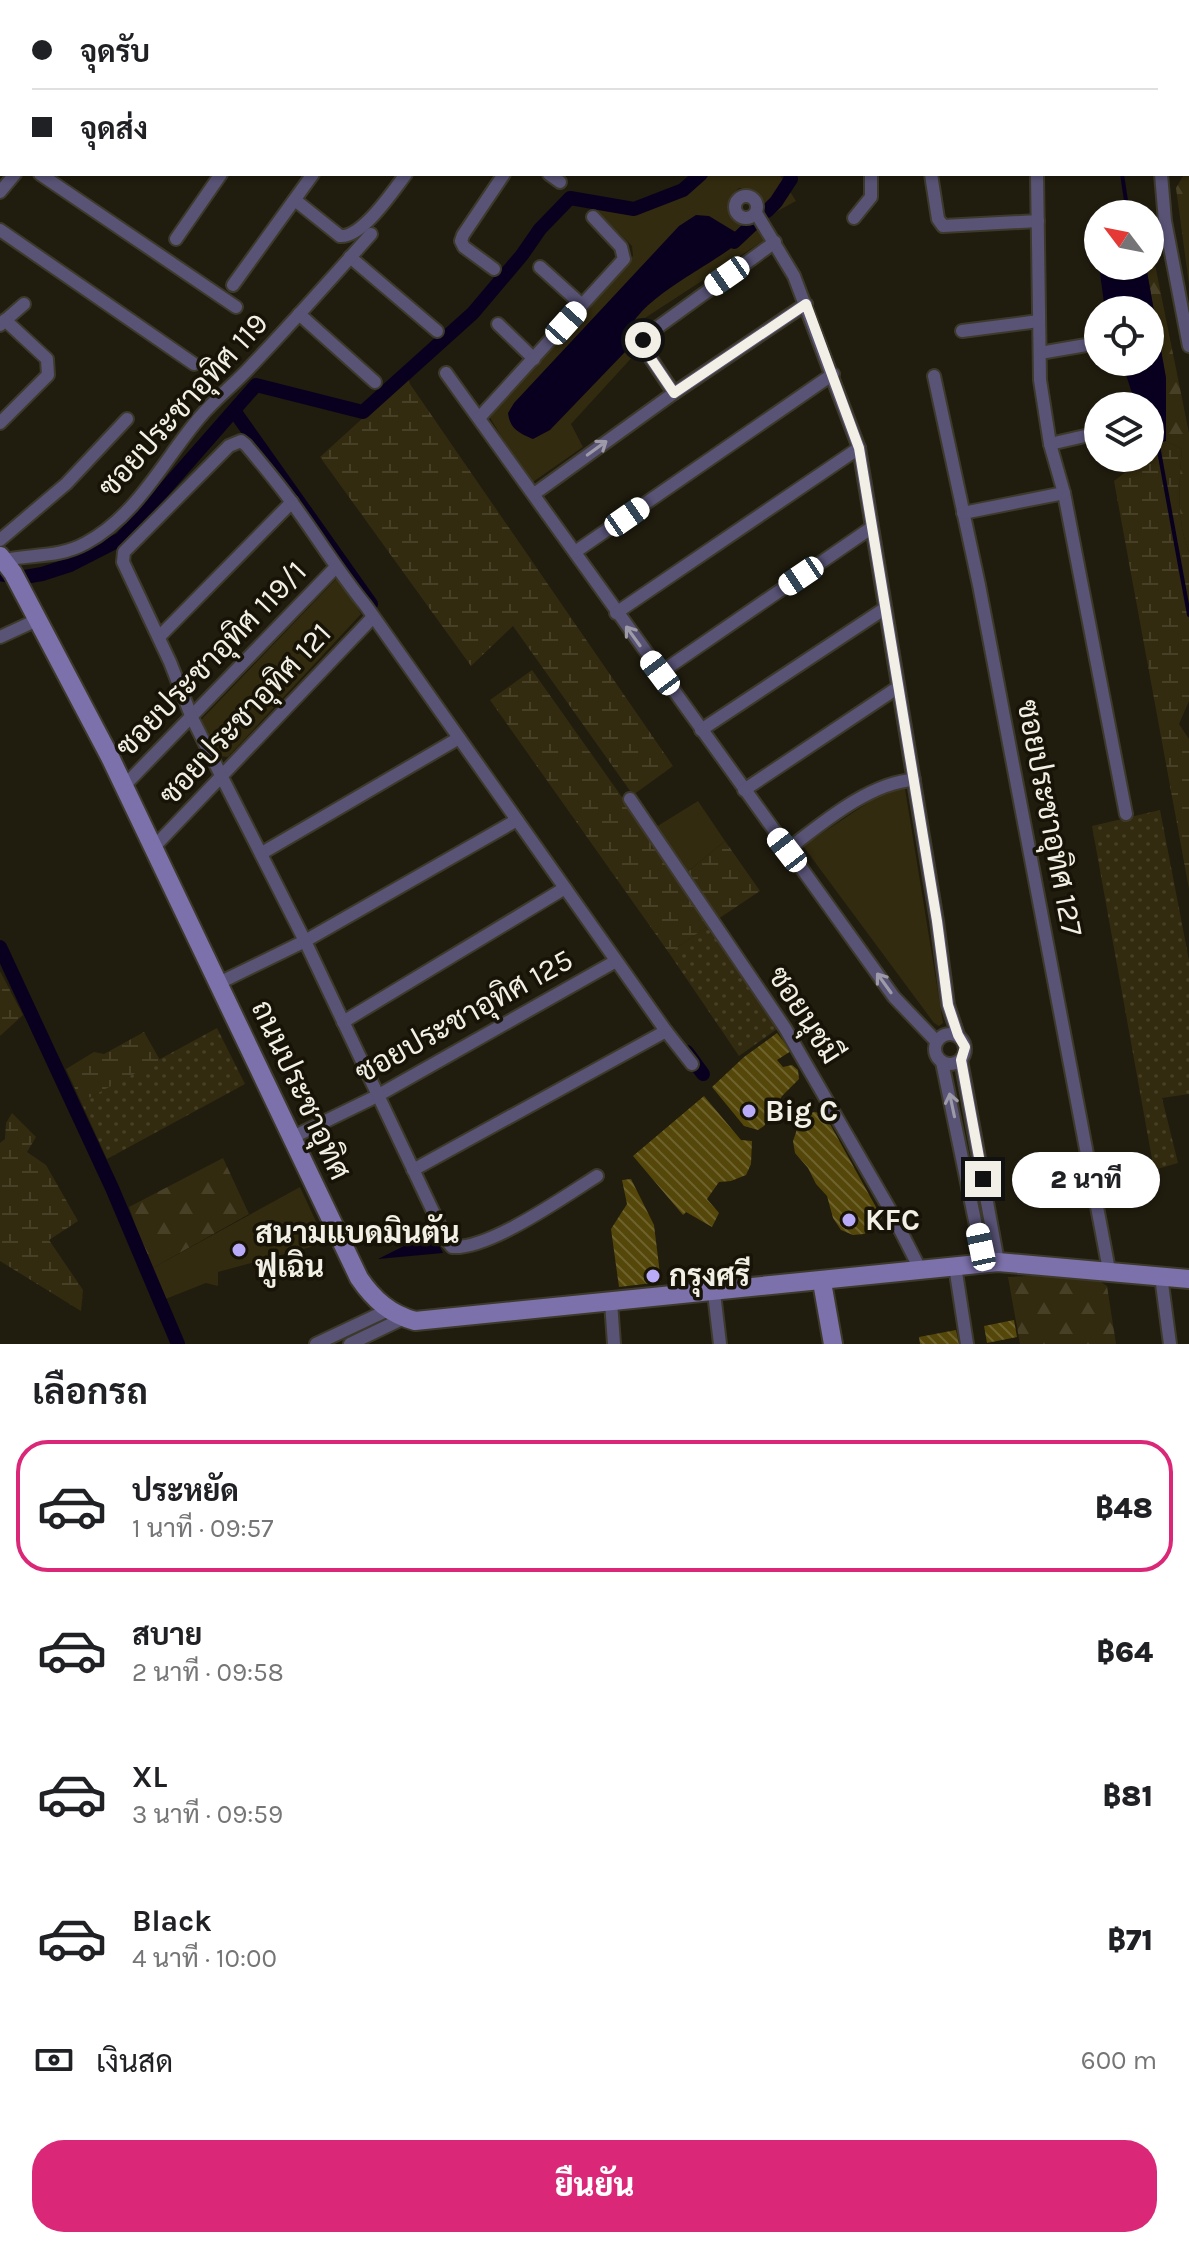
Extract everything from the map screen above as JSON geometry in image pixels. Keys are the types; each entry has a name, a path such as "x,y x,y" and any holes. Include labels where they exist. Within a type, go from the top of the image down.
{"main road":[{"name":"ถนนประชาอุทิศ","path":"9,567 124,786 359,1278 369,1293 396,1314"},
{"path":"396,1314 415,1321 991,1263 1109,1270 1189,1279"},
{"path":"822,1282 833,1344"}],"street":[{"path":"0,192 13,176"},
{"path":"43,176 236,307"},
{"path":"176,239 217,176"},
{"path":"233,285 312,176"},
{"path":"295,200 340,236 349,236 365,224 404,176"},
{"path":"494,269 464,247 461,241 503,176"},
{"path":"854,218 871,197 871,176"},
{"path":"931,176 938,219 943,226 1038,221"},
{"path":"1037,176 1042,397 1050,444 1064,493 1126,814"},
{"path":"1161,176 1165,221 1189,346"},
{"path":"756,213 775,242 806,304 859,448 948,1005 965,1047 961,1060 991,1263"},
{"path":"479,418 624,259 621,247 593,217"},
{"path":"0,230 194,364"},
{"name":"ซอยประชาอุทิศ 119","path":"9,567 26,555 49,557 69,552 89,542 114,522 144,492 202,415 250,368 371,234"},
{"path":"674,393 643,347 647,335 775,242"},
{"path":"350,257 437,331"},
{"path":"540,267 582,305"},
{"path":"0,423 44,380 49,369 47,359 2,322 24,304"},
{"path":"534,494 674,393 806,304"},
{"path":"299,314 375,382"},
{"path":"962,331 1039,321"},
{"path":"498,324 534,359"},
{"path":"1040,353 1084,345"},
{"path":"446,373 894,997 936,1041 935,1055 942,1062 991,1263"},
{"path":"575,552 833,374"},
{"name":"ซอยประชาอุทิศ 127","path":"934,376 1054,970 1109,1270"},
{"path":"0,540 66,484 127,419"},
{"path":"1050,444 1084,436"},
{"path":"597,1176 508,1229 461,1248 452,1247 447,1241 305,941 192,718 159,637 123,562 124,552 229,446 236,442 246,445 292,502 335,568 692,1064"},
{"path":"616,613 859,448"},
{"path":"963,513 1064,493"},
{"path":"159,637 292,502"},
{"path":"660,673 871,528"},
{"name":"ซอยประชาอุทิศ 119/1","path":"124,786 335,568"},
{"path":"701,730 884,609"},
{"name":"ซอยประชาอุทิศ 121","path":"154,847 373,617"},
{"path":"0,637 37,620"},
{"path":"744,790 897,688"},
{"path":"262,853 459,738"},
{"path":"787,850 875,790 898,780 914,780"},
{"name":"ซอยนุชมี","path":"630,799 785,1028 889,1208 920,1269"},
{"path":"219,983 305,941 517,820"},
{"path":"343,1022 565,888"},
{"name":"ซอยประชาอุทิศ 125","path":"293,1137 377,1096 616,961"},
{"path":"413,1170 666,1031"},
{"path":"936,1041 948,1033 958,1035"},
{"path":"942,1062 951,1064 961,1060"},
{"path":"955,1266 967,1344"},
{"path":"1161,1276 1170,1344"},
{"path":"714,1293 720,1344"},
{"path":"611,1302 614,1344"},
{"path":"316,1344 396,1314"},
{"path":"350,1344 396,1314"}],"green space":[{"path":"707,176 780,176 796,201 774,213 752,189 739,188 733,194 728,202 728,213 749,224 756,220 766,239 642,320 635,344 636,353 571,424 583,447 530,484 489,416 492,407 633,256 632,246 592,206 638,212 660,205"},
{"path":"1183,176 1189,176 1189,284 1176,188"},
{"path":"1148,280 1158,280 1161,296 1151,296"},
{"path":"1164,309 1189,433 1189,552 1180,514 1182,449 1166,441"},
{"path":"408,377 673,766 633,795 513,626 471,666 320,457"},
{"path":"1164,441 1182,449 1180,514 1189,552 1189,701 1179,724 1189,739 1189,889 1114,481 1126,472 1164,472"},
{"path":"336,579 361,614 228,757 219,756 201,720"},
{"path":"532,670 708,926 669,953 490,700"},
{"path":"890,788 905,789 943,1023 939,1026 803,846"},
{"path":"698,801 725,841 686,873 656,827"},
{"path":"1160,810 1189,960 1189,1094 1162,1098 1178,1163 1154,1170 1092,826"},
{"path":"725,841 760,891 718,919 686,873"},
{"path":"708,926 780,1027 739,1056 669,953"},
{"path":"0,971 23,1015 0,1036"},
{"path":"217,1028 245,1084 107,1159 81,1102"},
{"path":"144,1032 160,1060 81,1102 66,1069 94,1052 104,1054"},
{"path":"12,1113 36,1137 27,1152 46,1165 78,1221 49,1240 83,1290 81,1311 0,1261 0,1143 5,1139 6,1123"},
{"path":"223,1158 249,1214 151,1269 129,1207"},
{"name":"สนามแบดมินตัน ฟูเฉิน","path":"300,1187 326,1243 218,1272 218,1286 206,1283 163,1300 151,1269"},
{"path":"1050,1275 1095,1278 1107,1286 1116,1344 1020,1344 1008,1277"}],"shaded area":[{"path":"696,215 709,216 742,236 754,228 740,242 655,299 638,315 628,333 625,352 550,430 533,439 516,430 508,413 514,403 679,226"},
{"path":"1101,280 1148,280 1151,296 1103,296"},
{"path":"1164,367 1166,441 1164,392 1132,392 1126,376 1164,376"},
{"path":"432,1232 443,1253 378,1259"}],"building":[{"path":"777,1033 791,1051 777,1060 783,1067 792,1065 798,1070 799,1079 782,1096 764,1126 758,1130 744,1126 712,1087 744,1057"},
{"path":"704,1096 741,1140 752,1141 751,1164 746,1175 719,1182 707,1199 719,1213 712,1227 686,1212 683,1215 633,1156"},
{"path":"808,1113 825,1115 877,1209 884,1213 877,1227 864,1234 853,1235 841,1230 833,1218 827,1196 795,1153 793,1141 799,1123"},
{"path":"631,1179 654,1225 661,1282 619,1287 611,1229 627,1204 622,1180"},
{"path":"1014,1320 1017,1337 987,1343 984,1326"},
{"path":"956,1330 959,1344 920,1344 919,1337"}],"waterway":[{"path":"0,574 19,578 42,574 70,565 121,539 256,385 363,412 473,313 540,229 570,198 634,209 683,190 699,176"},
{"path":"767,211 776,202 790,176"},
{"path":"1122,176 1126,200"},
{"path":"734,242 752,225"},
{"path":"235,412 371,604"},
{"path":"1163,472 1189,615"},
{"path":"0,947 112,1188 178,1344"},
{"path":"687,1052 703,1074"}],"place":[{"name":"Big C","path":"749,1111"},
{"name":"KFC","path":"849,1220"},
{"name":"สนามแบดมินตัน ฟูเฉิน","path":"239,1250"},
{"name":"กรุงศรี","path":"653,1276"}],"route":[{"path":"643,340 643,347 674,393 806,304 859,448 948,1005 958,1035 964,1042 961,1060 983,1179"}]}
